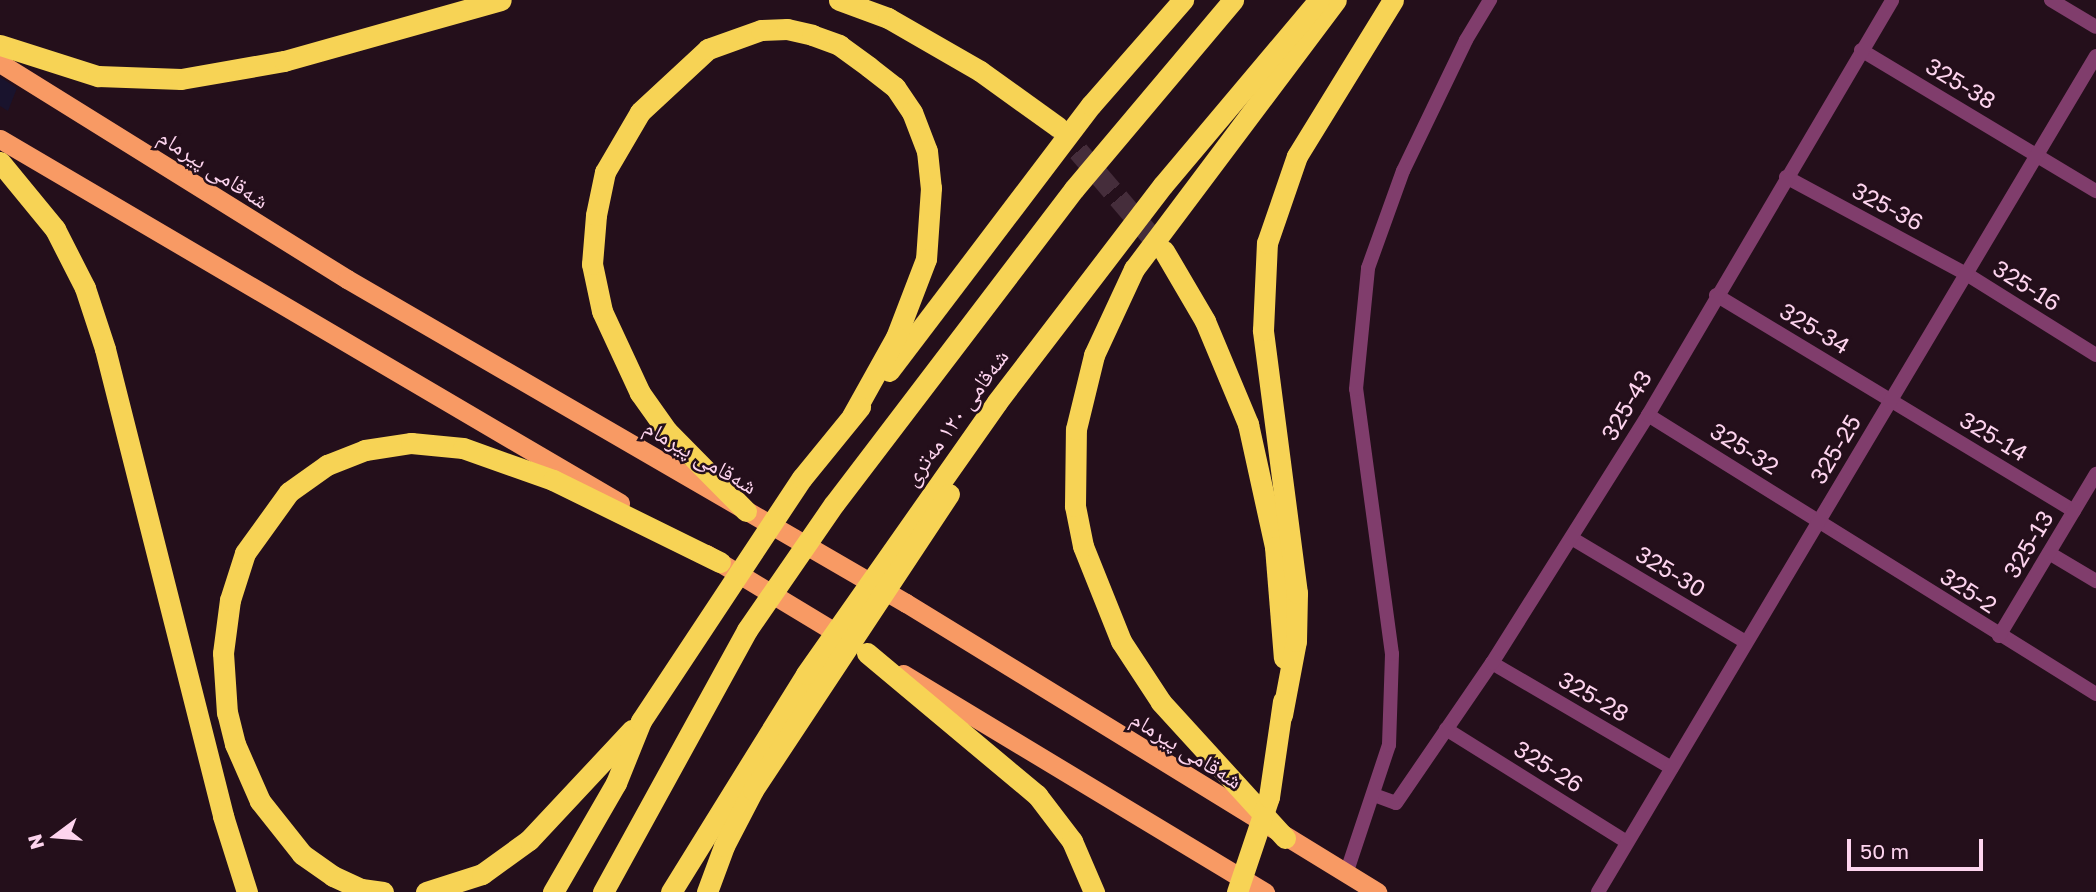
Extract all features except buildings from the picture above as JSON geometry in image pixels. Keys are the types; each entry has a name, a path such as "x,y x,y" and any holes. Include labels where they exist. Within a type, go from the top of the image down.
{"highway":[{"path":"0,45 98,76 181,79 228,74 355,42 501,0"},
{"path":"839,0 888,18 980,71 1058,127"},
{"path":"553,892 616,783 641,721 713,608 802,478 1091,105 1183,0"},
{"name":"شەقامی ١٢٠ مەتری","path":"603,892 747,630 834,504 1074,189 1233,0"},
{"name":"شەقامی ١٢٠ مەتری","path":"813,681 902,552 997,402 1118,241 1320,0"},
{"path":"1285,838 1161,702 1136,666 1111,621 1083,546 1075,506 1077,418 1094,355 1134,269 1336,0"},
{"path":"1282,715 1296,641 1297,593 1263,330 1267,243 1297,156 1393,0"},
{"path":"746,511 667,431 640,393 602,311 592,264 596,215 605,173 640,112 708,49 761,30 787,29 811,35 839,46 870,67 895,87 912,112 927,151 931,188 926,259 896,337 852,416"},
{"name":"شەقامی پیرمام","path":"0,63 204,193 347,279 906,603 1377,892"},
{"path":"0,139 720,562 1265,892"},
{"path":"0,162 55,229 89,300 223,816 247,892"},
{"path":"1164,251 1205,321 1248,424 1275,547 1285,668 1278,757 1237,892"},
{"path":"383,892 361,889 333,876 302,854 260,800 235,744 228,713 223,653 230,600 246,553 289,492 327,465 365,450 411,443 463,449 554,480 720,562"},
{"path":"867,653 1037,795 1072,841 1094,892"},
{"path":"671,892 813,681"},
{"path":"707,892 741,812 813,681"},
{"path":"426,892 482,874 529,840 641,721"}],"street":[{"path":"1346,874 1389,745 1392,653 1356,389 1368,268 1403,171 1466,40 1490,0"},
{"name":"325-43","path":"1374,795 1396,803 1573,539 1892,0"},
{"path":"2051,0 2096,27"},
{"name":"325-38","path":"1861,50 2096,191"},
{"name":"325-25","path":"1598,892 1968,275 2096,56"},
{"name":"325-36","path":"1786,177 1968,275"},
{"name":"325-16","path":"1968,275 2096,355"},
{"name":"325-34","path":"1716,295 1891,400"},
{"name":"325-14","path":"1891,400 2074,511"},
{"name":"325-32","path":"1648,415 1819,521"},
{"name":"325-13","path":"1999,636 2096,474"},
{"name":"325-2","path":"1819,521 1999,636 2096,694"},
{"name":"325-30","path":"1573,539 1746,642"},
{"path":"2049,553 2096,581"},
{"name":"325-28","path":"1492,663 1672,768"},
{"name":"325-26","path":"1446,729 1627,842"}],"shaded area":[{"path":"0,77 17,88 8,111 0,106"}],"tunnel":[{"path":"1058,127 1164,251"}]}
